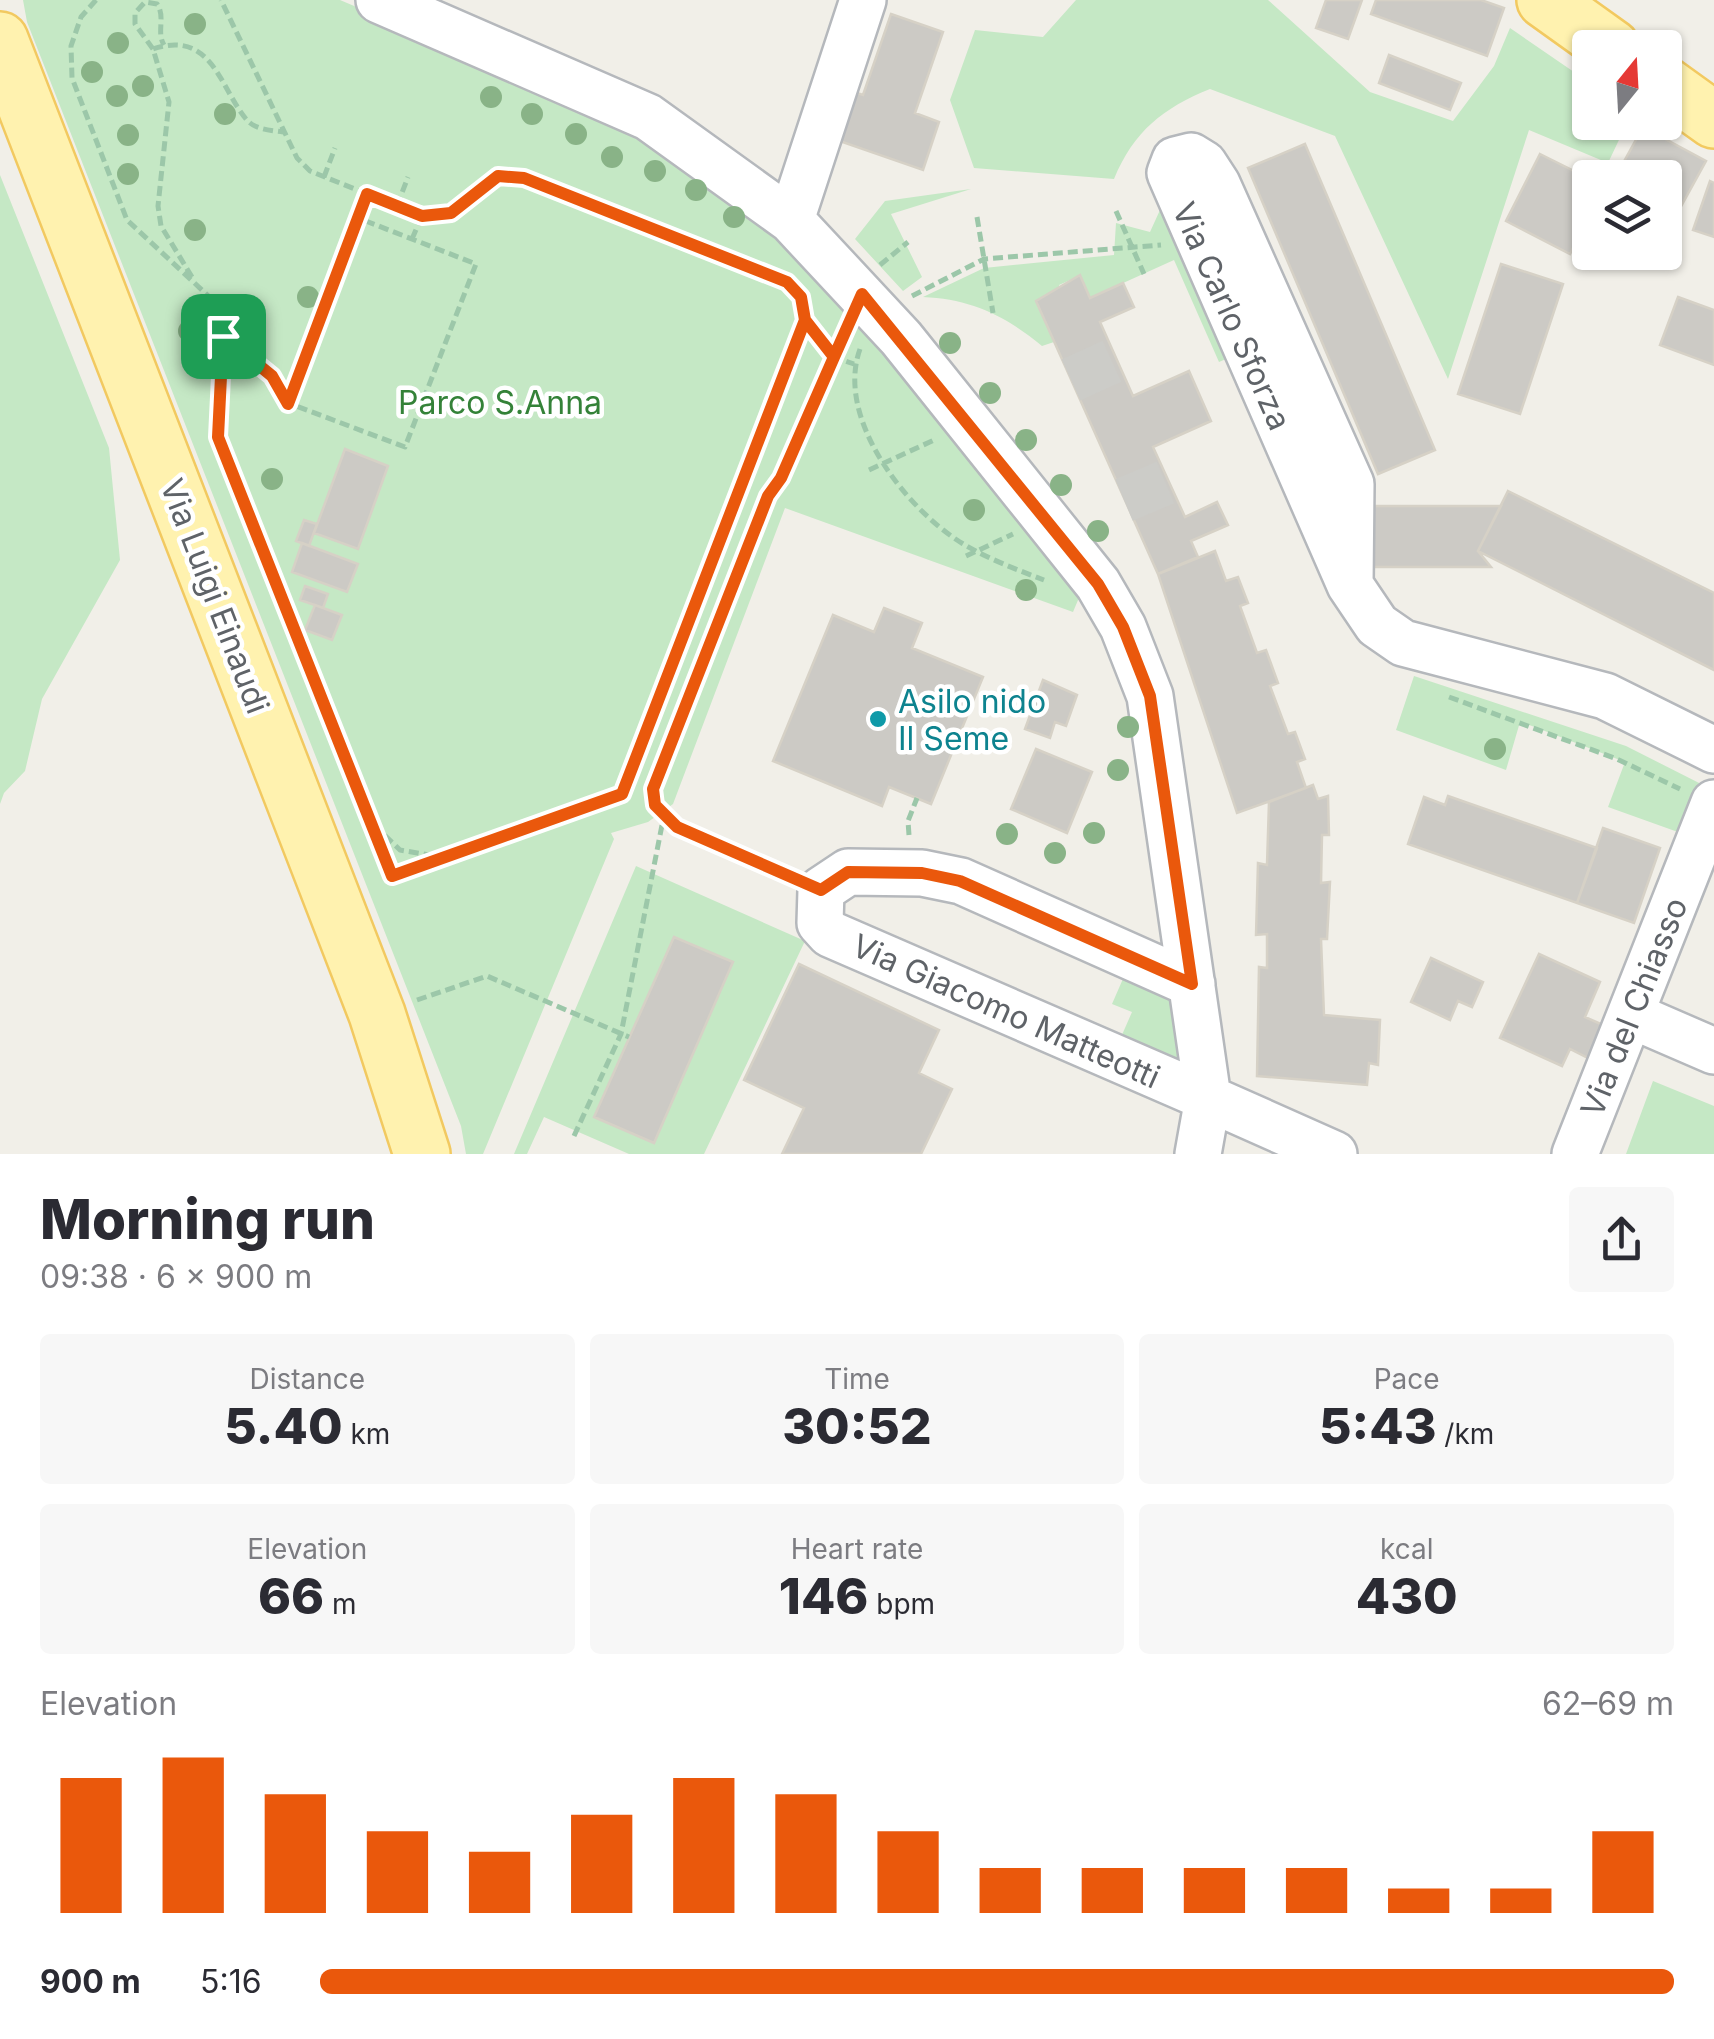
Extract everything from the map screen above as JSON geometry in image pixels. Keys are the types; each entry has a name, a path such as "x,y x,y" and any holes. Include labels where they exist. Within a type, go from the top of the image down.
{"main road":[{"path":"1545,0 1587,30"},
{"name":"Via Luigi Einaudi","path":"0,40 377,1014 422,1154"},
{"path":"1682,98 1714,120"}],"street":[{"name":"Via Giacomo Matteotti","path":"379,0 648,117 791,220 876,311 1098,584 1123,627 1150,696 1208,1098"},
{"path":"791,220 863,0"},
{"name":"Via Carlo Sforza","path":"1350,585 1351,484 1217,184 1204,164 1191,156 1176,160 1170,173 1350,585 1376,625 1403,643 1605,696 1714,750"},
{"name":"Via del Chiasso","path":"1575,1154 1633,1016 1714,803"},
{"path":"821,890 848,872 922,873 960,881 1192,984"},
{"name":"Via Giacomo Matteotti","path":"821,890 820,923 830,934 1334,1154"},
{"path":"1633,1016 1714,1051"},
{"path":"1198,1154 1208,1098"}],"path":[{"path":"96,0 81,17 71,46 72,78 126,220 218,305 223,336 218,437 392,876 622,794 805,320"},
{"path":"221,0 297,158 324,178 422,216 451,213 498,176 524,178 787,282 801,297 805,320 834,357 854,364"},
{"path":"164,46 159,38 162,11 157,4 144,2 135,13 135,24 154,49 169,102 158,206 161,226 193,280"},
{"path":"154,49 171,43 198,52 228,84 246,119 257,128 283,132"},
{"path":"324,178 335,148"},
{"path":"397,206 408,177"},
{"path":"288,404 367,194"},
{"path":"1116,211 1144,274"},
{"path":"412,239 422,216"},
{"path":"223,336 272,376 288,404 405,448 476,264 358,218"},
{"path":"977,218 993,313"},
{"path":"821,890 677,827 655,805 653,789 768,496 781,478 834,357 876,311 984,258 1200,242"},
{"path":"876,311 854,364 858,407 874,451 903,490 957,540 1052,582"},
{"path":"868,470 935,440"},
{"path":"966,556 1028,527"},
{"path":"574,1136 621,1034 664,815"},
{"path":"369,819 385,841 400,850 446,857"},
{"path":"377,1014 487,976 630,1037"}],"green space":[{"name":"Parco S.Anna","path":"23,0 340,0 616,117 757,205 847,300 1081,593 1073,612 785,508 673,804 648,822 611,833 614,839 483,1154 466,1154 461,1126 27,22"},
{"path":"1076,0 1268,0 1370,92 1453,121 1494,66 1510,28 1572,71 1572,140 1619,140 1609,160 1601,160 1529,130 1448,379 1335,136 1210,89 1178,104 1152,123 1131,147 1114,179 974,168 950,100 975,30 1043,37"},
{"path":"0,175 109,448 120,560 42,699 25,771 4,793 0,804"},
{"path":"1170,188 1198,249 1182,258 1226,359 1219,362 1174,260 1090,298 1079,276 1059,285 1060,290 1036,301 1054,342 1042,346 987,311 957,301 923,297 984,268 1114,255 1116,223 1150,232"},
{"path":"971,189 891,214 922,277 903,291 855,239 885,201"},
{"path":"1414,676 1626,746 1709,788 1689,836 1608,807 1625,762 1532,726 1520,722 1506,770 1396,730"},
{"path":"636,866 805,941 704,1154 629,1154 544,1117 527,1154 514,1154"},
{"path":"1129,965 1185,989 1183,1062 1118,1044 1132,1012 1112,1004"},
{"path":"1653,1081 1714,1106 1714,1154 1626,1154"}],"building":[{"path":"1326,0 1362,0 1348,39 1316,28"},
{"path":"1376,0 1481,0 1504,8 1487,56 1371,14"},
{"path":"891,14 943,32 915,113 939,122 923,170 828,137 845,89 863,95"},
{"path":"1389,55 1461,83 1450,110 1379,83"},
{"path":"1636,140 1667,140 1706,161 1682,205 1682,160 1625,160"},
{"path":"1305,144 1435,450 1378,474 1248,168"},
{"path":"1540,154 1572,170 1570,254 1506,221"},
{"path":"1710,181 1714,183 1714,237 1693,230"},
{"path":"1501,264 1563,284 1520,414 1458,394"},
{"path":"1080,275 1090,298 1123,283 1134,307 1100,322 1133,396 1189,371 1211,421 1153,447 1185,517 1217,502 1228,525 1191,541 1198,557 1158,574 1036,301"},
{"path":"1678,297 1714,310 1714,365 1660,345"},
{"path":"345,449 388,466 358,549 314,533"},
{"path":"1508,491 1714,593 1714,670 1478,551"},
{"path":"1373,506 1501,506 1478,551 1491,567 1373,567"},
{"path":"304,520 317,524 309,546 296,541"},
{"path":"302,543 358,564 347,592 292,572"},
{"path":"1215,551 1226,581 1238,577 1248,603 1240,606 1257,653 1266,650 1278,683 1270,686 1288,734 1295,732 1305,759 1297,762 1306,788 1237,813 1158,574"},
{"path":"305,586 328,594 323,608 300,600"},
{"path":"315,605 342,615 332,640 305,630"},
{"name":"Asilo nido Il Seme","path":"884,608 922,623 912,648 983,677 931,804 889,787 882,806 773,761 833,615 874,632"},
{"path":"1043,680 1077,695 1066,726 1055,722 1050,738 1025,729"},
{"path":"1036,749 1092,772 1067,833 1011,809"},
{"path":"1313,785 1318,799 1328,796 1329,835 1322,835 1321,883 1330,882 1327,939 1321,939 1324,1015 1380,1020 1378,1065 1369,1063 1367,1085 1257,1076 1259,967 1267,968 1267,934 1256,935 1258,863 1267,865 1269,802"},
{"path":"1448,796 1597,848 1577,903 1408,844 1424,797 1445,805"},
{"path":"1603,828 1660,848 1634,923 1577,903"},
{"path":"674,937 733,962 654,1143 594,1117"},
{"path":"1539,954 1600,982 1585,1017 1603,1025 1588,1058 1570,1049 1562,1066 1500,1038"},
{"path":"1431,958 1483,982 1472,1007 1458,1001 1450,1020 1411,1002"},
{"path":"799,964 939,1030 919,1073 952,1089 921,1154 782,1154 804,1108 744,1080"}],"tunnel":[{"path":"1071,380 1117,359"},
{"path":"1124,500 1169,481"}],"place":[{"name":"Asilo nido Il Seme","path":"878,719"}],"route":[{"path":"223,336 218,437 392,876 622,794 805,320 834,357 862,294 1098,584 1123,627 1150,696 1192,984 960,881 922,873 848,872 821,890 677,827 655,805 653,789 768,496 781,478 834,357 805,320 801,297 787,282 524,178 498,176 451,213 422,216 367,194 288,404 272,376 223,336"}]}
